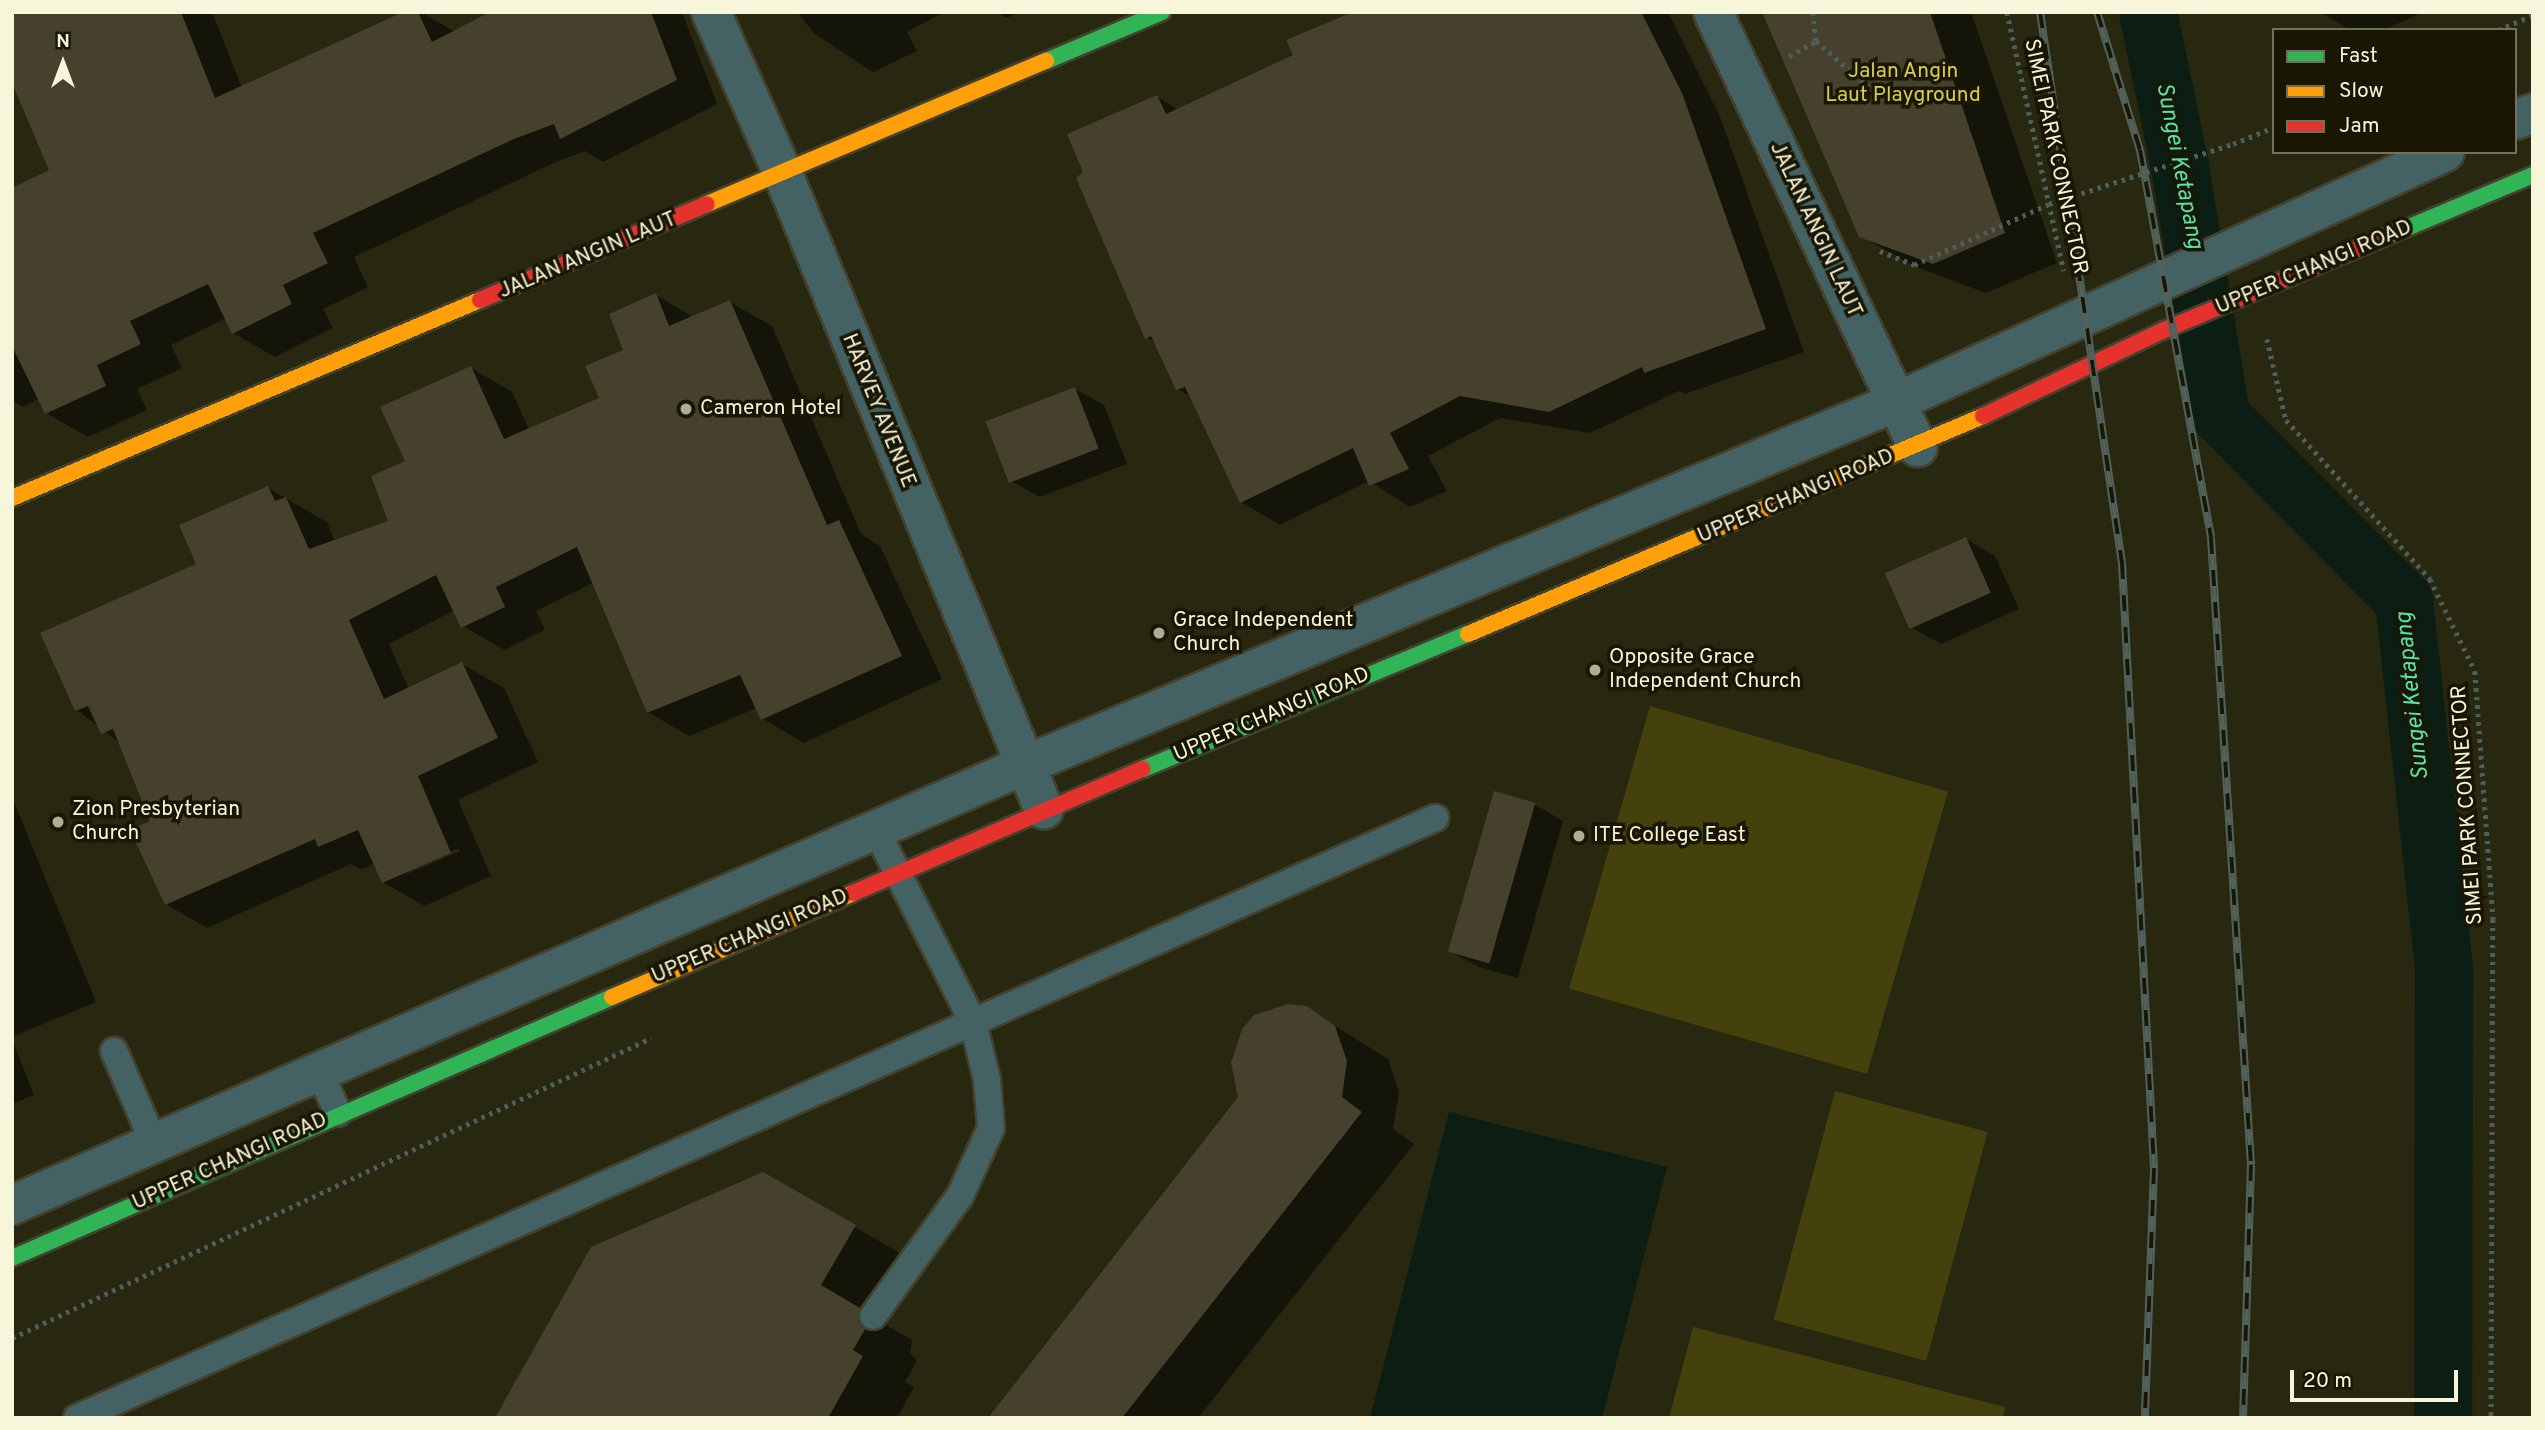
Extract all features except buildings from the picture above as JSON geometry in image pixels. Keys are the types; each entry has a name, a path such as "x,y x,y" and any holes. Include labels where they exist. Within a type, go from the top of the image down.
{"street":[{"name":"HARVEY AVENUE","path":"711,12 783,174 1044,810"},
{"name":"JALAN ANGIN LAUT","path":"12,498 1162,12"},
{"name":"JALAN ANGIN LAUT","path":"1713,12 1918,447"},
{"path":"12,1205 1026,765 1896,402 2154,285 2245,247 2441,154"},
{"name":"UPPER CHANGI ROAD","path":"12,1258 338,1113 1044,810 1918,447 2165,330 2533,175"}],"lane":[{"path":"77,1418 1435,818"},
{"path":"873,1316 960,1196 991,1128 987,1080 973,1022 876,830"},
{"path":"114,1051 155,1143"},
{"path":"319,1071 338,1113"}],"path":[{"path":"1813,12 1816,41 1877,94"},
{"name":"SIMEI PARK CONNECTOR","path":"2007,12 2066,280"},
{"path":"2503,28 2533,15"},
{"path":"1876,249 1914,265 2049,204 2233,144 2272,128"},
{"name":"SIMEI PARK CONNECTOR","path":"2268,327 2267,343 2286,420 2430,579 2475,671 2493,919 2491,1418"}],"shaded area":[{"path":"1650,706 1948,791 1867,1074 1569,989"},
{"path":"1835,1091 1988,1132 1926,1361 1774,1320"},
{"path":"1449,1112 1667,1167 1602,1418 1370,1418"},
{"path":"1693,1327 2005,1407 2003,1418 1669,1418"}],"waterway":[{"name":"Sungei Ketapang","path":"2148,12 2180,167 2221,416 2404,600 2444,970 2443,1418"}],"railway":[{"path":"2040,12 2122,563 2154,1168 2145,1418"},
{"path":"2097,12 2140,150 2211,538 2251,1165 2243,1418"}],"traffic: fast":[{"path":"1046,61 1162,12"},
{"path":"2376,241 2533,175"},
{"path":"1143,769 1468,634"},
{"path":"12,1258 612,997"}],"traffic: slow":[{"path":"707,204 1046,61"},
{"path":"12,498 480,300"},
{"path":"1468,634 1983,416"},
{"path":"612,997 853,893"}],"traffic: jam":[{"path":"480,300 707,204"},
{"path":"1983,416 2164,330 2376,241"},
{"path":"853,893 1143,769"}],"place":[{"name":"Cameron Hotel","path":"686,409"},
{"name":"Grace Independent Church","path":"1159,633"},
{"name":"Opposite Grace Independent Church","path":"1595,670"},
{"name":"Zion Presbyterian Church","path":"58,822"},
{"name":"ITE College East","path":"1579,836"}],"park label":[{"name":"Jalan Angin Laut Playground","path":"1903,84"}]}
